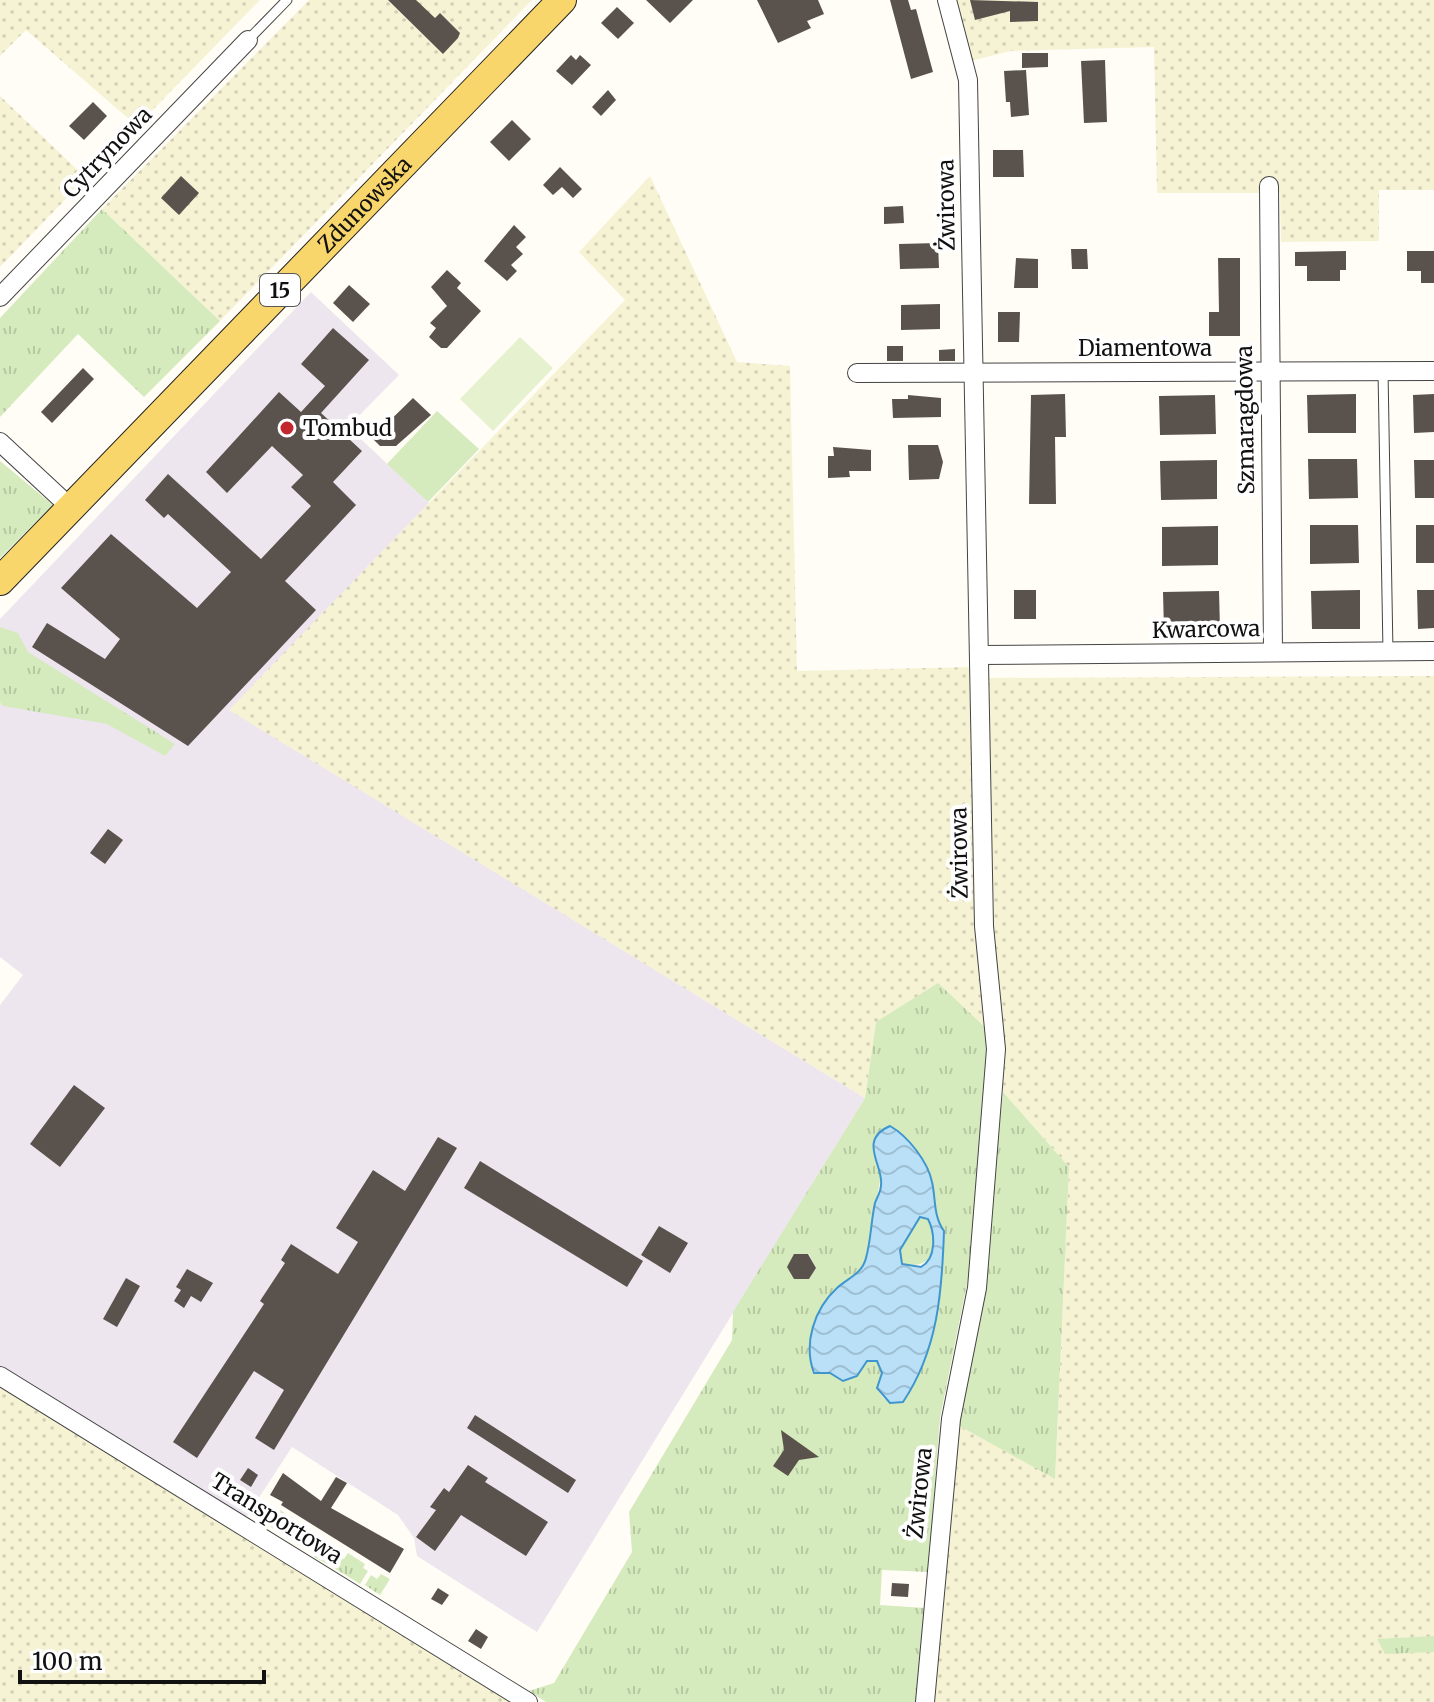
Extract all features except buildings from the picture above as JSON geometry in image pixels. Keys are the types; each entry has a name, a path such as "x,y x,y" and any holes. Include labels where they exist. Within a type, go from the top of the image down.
{"main road":[{"name":"Zdunowska","path":"0,581 562,0"}],"street":[{"name":"Żwirowa","path":"925,1702 951,1419 977,1288 996,1049 984,926 968,80 947,0"},
{"name":"Cytrynowa","path":"0,297 248,40"},
{"name":"Szmaragdowa","path":"1269,186 1268,371 1273,652"},
{"name":"Diamentowa","path":"857,373 1434,371"},
{"path":"0,442 70,507"},
{"name":"Kwarcowa","path":"979,655 1434,651"},
{"name":"Transportowa","path":"0,1376 528,1702"}],"lane":[{"path":"248,40 287,0"},
{"path":"1383,371 1388,652"}],"shaded area":[{"path":"0,0 260,0 137,126 26,30 0,56"},
{"path":"309,0 532,0 220,321 102,209"},
{"path":"954,0 1434,0 1434,190 1379,190 1379,241 1281,242 1280,193 1157,193 1154,47 1011,51 970,61"},
{"path":"0,96 86,178 0,267"},
{"path":"650,176 737,362 790,366 797,671 974,667 989,1031 876,1022 865,1098 229,710 625,300 579,252"},
{"path":"311,292 399,375 348,427 429,503 230,710 865,1098 537,1632 417,1556 414,1538 398,1515 292,1447 245,1519 0,1369 0,1005 23,975 0,957 0,619"},
{"path":"1434,676 1434,1702 934,1702 956,1424 1055,1478 1069,1167 1003,1092 991,893 989,678"},
{"path":"0,1386 515,1702 0,1702"}],"green space":[{"path":"102,209 220,321 144,397 78,334 0,417 0,318"},
{"path":"520,337 553,368 493,431 460,399"},
{"path":"437,411 479,449 428,502 387,464"},
{"path":"0,461 53,505 0,558"},
{"path":"0,627 18,633 28,652 175,744 165,756 107,724 3,706 0,702"},
{"path":"938,983 989,1031 974,1249 940,1418 928,1572 882,1570 880,1605 925,1608 919,1702 546,1702 529,1691 554,1683 632,1552 629,1512 732,1340 733,1312 865,1098 876,1022","holes":["896,1130 928,1170 937,1222 944,1231 940,1298 931,1342 914,1383 902,1402 884,1398 877,1388 882,1373 877,1361 867,1361 863,1368 843,1381 830,1373 850,1278 861,1271 866,1260 881,1175","794,1254 809,1254 816,1268 809,1279"]},
{"path":"1003,1092 1069,1167 1055,1479 956,1424 982,1287"},
{"path":"920,1217 928,1219 932,1228 932,1254 922,1263 902,1264 900,1250"},
{"path":"280,1510 311,1530 300,1546 269,1526"},
{"path":"325,1539 335,1551 327,1564 314,1557"},
{"path":"348,1553 365,1564 363,1568 368,1571 360,1584 331,1566 338,1556 344,1559"},
{"path":"381,1574 390,1579 380,1595 365,1585 371,1575 377,1579"},
{"path":"1434,1636 1434,1652 1385,1654 1377,1639"}],"water":[{"path":"890,1126 904,1136 922,1158 930,1174 936,1213 944,1231 942,1276 931,1341 915,1382 903,1402 890,1403 877,1388 882,1373 877,1361 867,1361 857,1376 843,1381 830,1373 814,1373 810,1350 813,1328 822,1306 837,1288 858,1272 866,1258 875,1203 881,1188 873,1146 880,1132","holes":["920,1217 928,1219 933,1238 930,1258 921,1267 902,1264 900,1250"]}],"place":[{"name":"Tombud","path":"287,428"}]}
